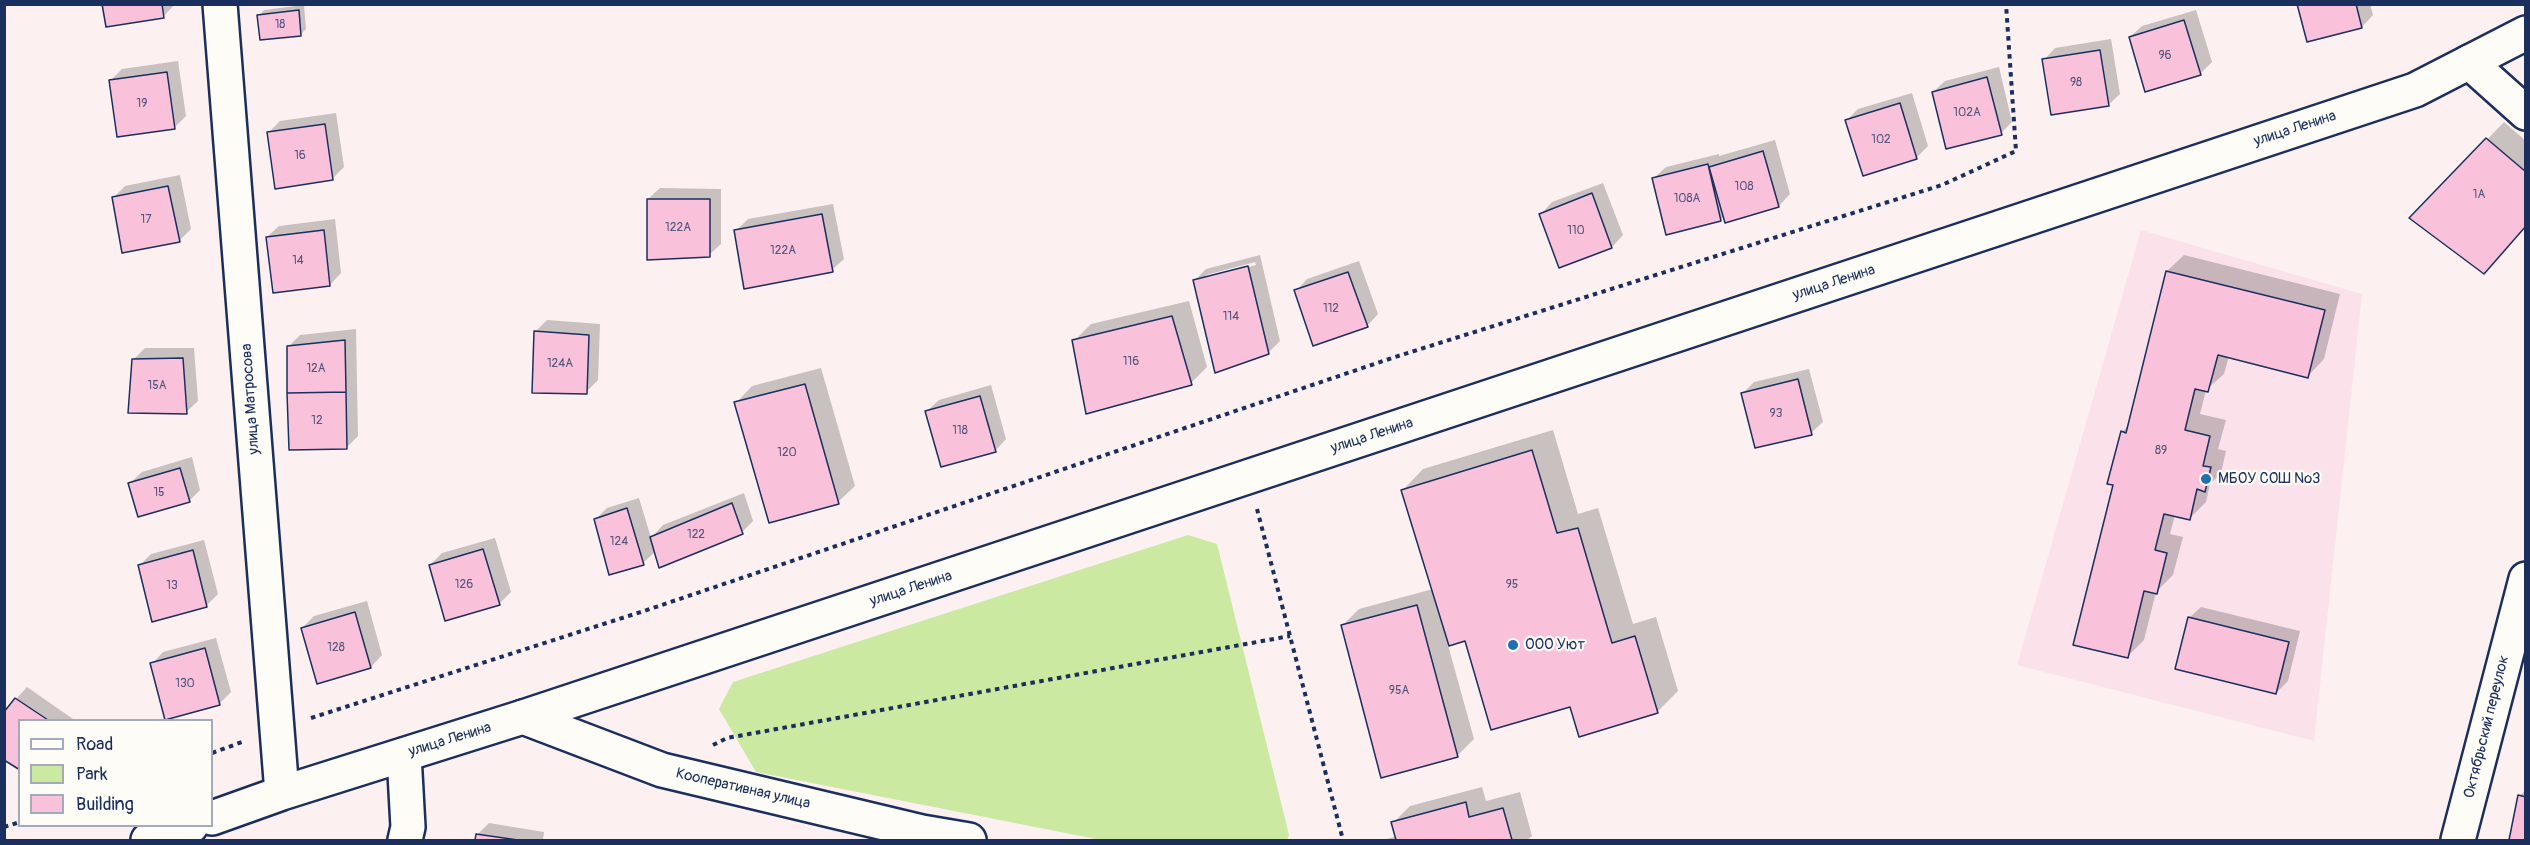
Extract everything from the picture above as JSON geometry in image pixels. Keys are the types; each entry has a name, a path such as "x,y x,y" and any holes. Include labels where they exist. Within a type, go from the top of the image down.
{"street":[{"name":"улица Матросова","path":"220,4 282,793"},
{"name":"улица Ленина","path":"213,818 2415,90 2526,33"},
{"path":"2469,62 2526,113"},
{"name":"Октябрьский переулок","path":"2458,840 2526,579"},
{"name":"Кооперативная улица","path":"523,717 662,770 922,832 969,840"},
{"path":"404,755 408,827 405,840"},
{"path":"148,840 185,827"}],"path":[{"path":"213,753 276,730 644,611 1395,357 1942,185 2016,151 2006,4"},
{"path":"1248,477 1343,840"},
{"path":"662,770 727,738 1290,636"}],"shaded area":[{"name":"МБОУ СОШ №3","path":"2141,230 2362,294 2314,741 2017,665"}],"green space":[{"path":"1188,535 1217,544 1289,835 1287,840 1101,840 756,772 719,709 733,682"}],"building":[{"path":"102,4 162,4 164,18 106,27"},
{"path":"2297,4 2356,4 2362,28 2307,42"},
{"path":"299,10 301,36 260,40 257,15"},
{"path":"2184,20 2201,75 2145,92 2129,37"},
{"path":"2100,50 2109,106 2051,115 2042,59"},
{"path":"167,72 175,129 117,137 109,80"},
{"path":"1987,77 2002,135 1946,149 1932,92"},
{"path":"1900,103 1917,159 1863,176 1845,120"},
{"path":"325,124 333,180 275,189 267,132"},
{"path":"2486,138 2526,172 2526,226 2484,274 2409,218"},
{"path":"1763,151 1779,207 1725,223 1709,167"},
{"path":"1708,164 1721,221 1666,235 1652,178"},
{"path":"168,186 180,242 122,253 112,197"},
{"path":"1592,193 1612,248 1559,268 1539,214"},
{"path":"647,199 710,199 710,257 647,260"},
{"path":"822,214 833,272 744,289 734,230"},
{"path":"324,230 330,286 273,293 266,237"},
{"path":"1248,266 1269,354 1215,373 1193,280"},
{"path":"2166,271 2325,310 2308,378 2218,355 2208,392 2195,389 2185,430 2210,436 2203,466 2211,467 2205,492 2197,489 2190,520 2164,514 2155,550 2167,553 2157,594 2144,591 2128,658 2073,645 2113,485 2107,484 2121,431 2126,433"},
{"path":"1348,272 1368,327 1313,346 1294,290"},
{"path":"1172,316 1192,385 1086,414 1072,340"},
{"path":"534,331 589,335 587,394 532,393"},
{"path":"345,340 346,392 287,393 287,346"},
{"path":"183,358 187,414 128,413 132,359"},
{"path":"1798,379 1812,435 1755,448 1741,393"},
{"path":"805,384 839,504 769,523 734,402"},
{"path":"346,392 347,449 289,450 287,393"},
{"path":"980,396 996,452 941,467 925,411"},
{"path":"1532,450 1557,533 1578,528 1612,643 1635,636 1658,713 1579,737 1570,707 1491,730 1465,641 1449,646 1401,490"},
{"path":"180,468 190,502 138,517 128,483"},
{"path":"732,503 743,534 659,568 650,537"},
{"path":"627,508 644,565 609,575 594,519"},
{"path":"483,549 500,605 445,621 429,565"},
{"path":"193,550 207,607 152,622 138,565"},
{"path":"1417,605 1458,757 1381,778 1341,625"},
{"path":"355,612 371,668 317,684 301,628"},
{"path":"2188,617 2289,642 2276,694 2175,669"},
{"path":"205,648 220,705 165,719 150,663"},
{"path":"15,698 46,719 18,719 18,769 4,760 4,712"},
{"path":"2518,795 2526,797 2526,840 2509,840"},
{"path":"1466,802 1469,817 1503,808 1512,840 1396,840 1391,822"},
{"path":"476,834 518,840 475,840"}],"place":[{"name":"МБОУ СОШ №3","path":"2206,479"},
{"name":"ООО Уют","path":"1513,645"}]}
